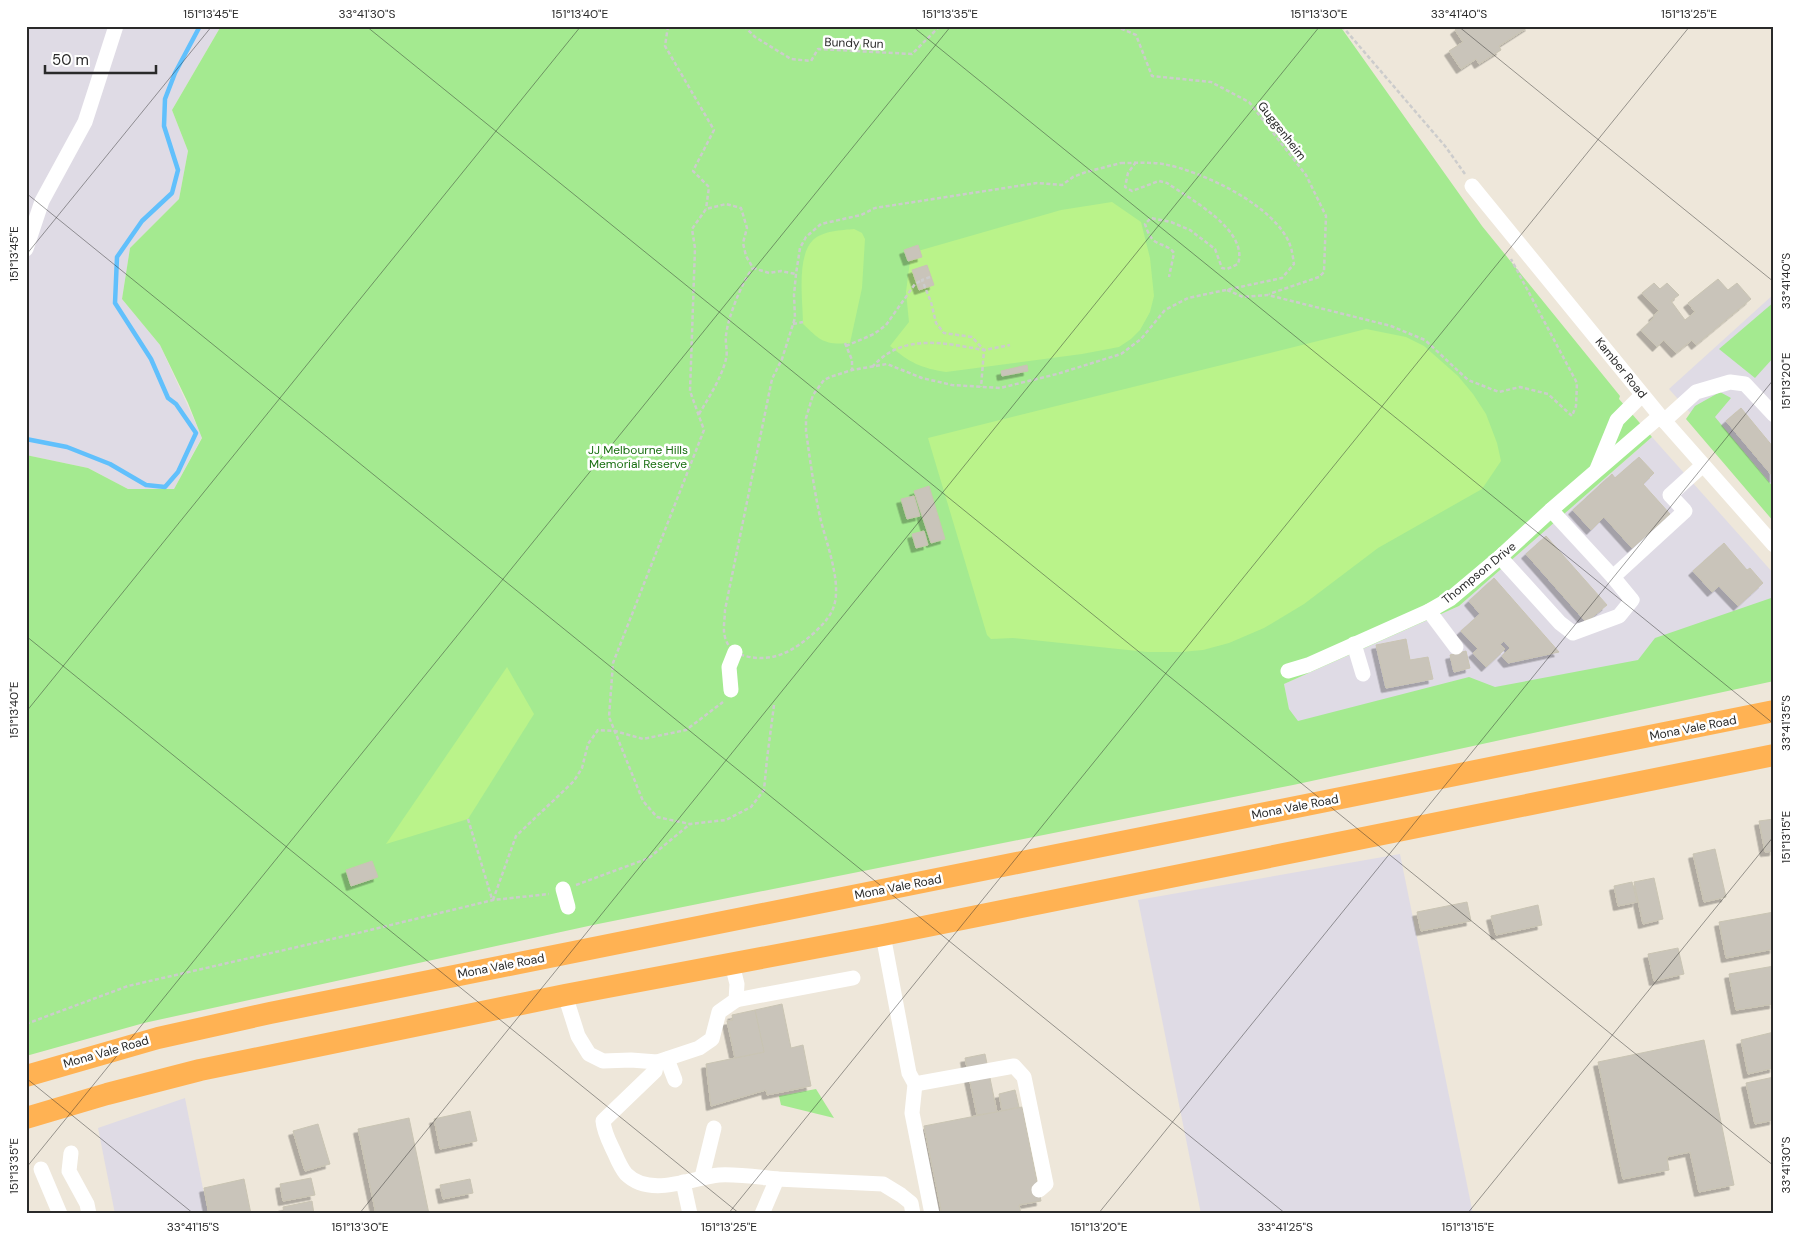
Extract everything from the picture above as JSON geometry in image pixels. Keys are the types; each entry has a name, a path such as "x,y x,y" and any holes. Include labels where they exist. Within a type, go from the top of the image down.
{"highway":[{"name":"Mona Vale Road","path":"26,1076 158,1038 270,1013 1774,711"},
{"path":"26,1118 107,1094 200,1070 565,995 883,935 1774,755"}],"street":[{"path":"26,248 42,201 85,122 116,26"},
{"name":"Kamber Road","path":"1472,186 1642,395 1774,545"},
{"name":"Thompson Drive","path":"1288,671 1308,665 1429,611 1450,599 1597,470 1696,392 1730,382 1745,384 1774,415"},
{"name":"Thompson Drive","path":"1597,470 1617,420 1642,395"},
{"path":"1613,577 1685,511 1670,495 1703,465"},
{"path":"1500,557 1560,623 1573,633 1619,616 1632,600 1551,510"},
{"path":"1429,611 1456,647"},
{"path":"1354,644 1363,674"},
{"path":"730,696 729,667 734,652"},
{"path":"563,889 568,906"},
{"path":"883,935 909,1072 915,1084 912,1113 932,1214"},
{"path":"732,964 737,984 736,1000"},
{"path":"565,995 578,1036 589,1054 603,1061 662,1060 700,1048 712,1039 719,1012 736,1000 853,978"},
{"path":"662,1060 675,1080"},
{"path":"662,1060 655,1071 603,1121 607,1137 627,1175 647,1184 657,1186 702,1177 726,1175 883,1184 911,1203 913,1214"},
{"path":"915,1084 1014,1066 1024,1077 1046,1184 1039,1190"},
{"path":"702,1177 714,1128"},
{"path":"71,1153 69,1171 87,1204 89,1214"},
{"path":"41,1169 60,1214"},
{"path":"762,1214 777,1179"},
{"path":"684,1182 690,1214"}],"path":[{"path":"668,26 666,46 714,130 693,170 709,187 706,209 692,228 695,248 690,391 704,430 613,663 609,717 643,801 657,817 690,824 726,820 751,807 764,790 766,759 774,705"},
{"name":"Bundy Run","path":"744,26 756,37 791,59 812,60 818,50 912,54 938,26"},
{"name":"Guggenheim","path":"1115,26 1136,35 1152,76 1211,82 1248,102 1306,175 1326,216 1324,272 1319,277 1268,295"},
{"path":"1342,26 1462,167 1472,186"},
{"path":"1136,162 1128,173 1125,187 1132,190 1159,181 1167,183 1223,222 1238,245 1241,257 1238,264 1227,269 1222,268 1215,249 1190,230 1171,222 1151,218 1145,224 1148,233 1154,241 1170,248 1174,253 1169,277"},
{"path":"1136,162 1164,164 1210,179 1246,199 1283,231 1290,245 1294,264 1282,278 1188,298 1165,310 1142,339 1121,354 1057,374 1000,388 981,387 952,385 922,378 887,364 852,370 824,380 813,395 806,418 809,453 820,515 836,584 832,612 827,620 799,646 786,653 765,658 751,657 734,652 728,647 724,635 726,610 772,379 782,358 795,318 794,295 796,274 800,248 806,237 821,224 861,215 875,208 1037,183 1062,184 1073,177 1106,165 1136,162"},
{"path":"706,209 726,204 741,208 748,228 743,243 746,256 753,268 769,273 781,271 796,274"},
{"path":"1226,290 1244,297 1268,295 1391,326 1425,340 1468,380 1498,392 1520,387 1548,394 1572,416 1576,406 1577,383 1508,254"},
{"path":"699,414 715,386 726,358 726,334 739,294 748,274 753,268"},
{"path":"852,370 852,360 845,345 880,330 915,284 930,277"},
{"path":"922,280 931,302 936,324 944,333 972,336 984,350 981,387"},
{"path":"793,324 803,322"},
{"path":"872,367 887,354 905,346 929,342 984,350 1010,345"},
{"path":"493,900 516,836 574,781 582,768 588,744 598,730 615,731 643,739 686,730 730,696"},
{"path":"468,819 493,900"},
{"path":"26,1024 128,986 358,934 493,900 547,895 649,858 690,824"}],"shaded area":[{"path":"26,26 221,26 172,110 188,151 179,199 130,248 122,299 160,345 202,437 174,489 128,489 88,468 26,455"},
{"path":"1774,294 1774,506 1669,389"},
{"path":"1652,437 1774,574 1774,609 1769,676 1300,770 1284,684 1459,606"},
{"path":"1400,854 1473,1214 1201,1214 1138,900"},
{"path":"185,1098 208,1214 115,1214 98,1128"}],"green space":[{"name":"JJ Melbourne Hills Memorial Reserve","path":"221,26 1340,26 1482,226 1620,396 1619,399 1652,437 1459,606 1284,684 1289,709 1298,721 1469,677 1495,687 1638,660 1655,638 1774,597 1774,681 1293,785 593,925 144,1023 26,1056 26,455 88,468 128,489 174,489 202,438 188,403 160,345 122,299 130,248 179,199 188,151 172,110"},
{"path":"1112,202 1141,222 1150,258 1154,296 1150,312 1140,330 1119,347 1082,354 946,372 916,364 890,346 909,322 906,292 911,253 1061,210"},
{"path":"854,229 862,233 865,239 862,288 850,343 828,342 819,338 803,324 802,268 804,257 813,240 817,237 832,232"},
{"path":"1774,302 1774,357 1755,378 1719,349"},
{"path":"1366,329 1406,337 1424,346 1458,376 1473,394 1486,414 1497,443 1501,461 1482,489 1378,548 1304,604 1264,628 1229,643 1203,650 1147,652 1013,638 991,639 987,635 928,438"},
{"path":"1720,392 1731,398 1715,417 1774,488 1774,522 1686,419 1695,406"},
{"path":"507,667 534,714 468,819 386,844"},
{"path":"816,1089 834,1118 781,1105 779,1096"}],"building":[{"path":"1460,26 1530,26 1499,46 1501,50 1479,64 1476,59 1461,69 1449,51 1463,42 1455,30"},
{"path":"918,245 922,257 908,261 904,250"},
{"path":"927,265 934,285 919,290 912,270"},
{"path":"1718,279 1728,290 1737,283 1751,299 1696,345 1692,340 1676,353 1664,340 1657,347 1641,330 1659,311 1642,293 1654,283 1660,289 1667,283 1679,295 1671,301 1685,320 1695,312 1688,303"},
{"path":"1027,365 1028,371 1002,376 1001,371"},
{"path":"1741,408 1774,448 1774,478 1726,421"},
{"path":"1639,457 1654,473 1643,484 1670,514 1632,548 1604,517 1591,530 1573,510 1612,474 1615,478"},
{"path":"929,486 945,539 931,543 914,491"},
{"path":"914,496 920,516 907,519 901,499"},
{"path":"924,531 928,545 916,548 912,534"},
{"path":"1546,536 1607,605 1586,622 1526,554"},
{"path":"1724,543 1747,570 1750,568 1763,583 1738,606 1719,586 1712,592 1693,571"},
{"path":"1494,578 1559,652 1508,663 1502,656 1510,648 1504,641 1500,644 1505,649 1486,667 1473,653 1478,649 1461,631 1480,614 1469,601"},
{"path":"1406,639 1410,660 1428,657 1433,679 1386,688 1376,645"},
{"path":"1466,651 1470,668 1454,672 1450,655"},
{"path":"1774,819 1774,851 1765,852 1759,821"},
{"path":"1715,849 1726,897 1704,902 1693,854"},
{"path":"372,861 378,877 351,886 346,870"},
{"path":"1654,878 1663,919 1643,924 1634,882"},
{"path":"1632,882 1637,902 1618,906 1614,886"},
{"path":"1467,902 1471,921 1421,931 1417,912"},
{"path":"1538,905 1542,925 1496,935 1491,916"},
{"path":"1774,912 1774,949 1726,958 1719,922"},
{"path":"1678,948 1684,974 1654,981 1648,954"},
{"path":"1774,966 1774,1004 1736,1010 1729,974"},
{"path":"782,1004 791,1048 803,1045 811,1086 767,1095 766,1090 711,1106 706,1064 764,1052 755,1010"},
{"path":"755,1010 764,1052 735,1058 727,1021 733,1020 732,1015"},
{"path":"1774,1032 1774,1068 1748,1074 1741,1040"},
{"path":"1704,1040 1734,1185 1699,1192 1690,1152 1667,1157 1669,1170 1623,1179 1598,1062"},
{"path":"985,1054 997,1112 977,1115 965,1058"},
{"path":"1774,1077 1774,1120 1755,1124 1746,1083"},
{"path":"1015,1090 1019,1107 1002,1111 999,1094"},
{"path":"1022,1107 1041,1201 1019,1205 1021,1214 942,1214 924,1126"},
{"path":"470,1111 477,1141 440,1149 434,1119"},
{"path":"409,1118 429,1214 376,1214 358,1129"},
{"path":"318,1124 330,1164 305,1171 293,1131"},
{"path":"311,1178 315,1195 283,1201 280,1184"},
{"path":"244,1179 251,1214 209,1214 204,1188"},
{"path":"470,1179 473,1193 443,1199 440,1185"},
{"path":"312,1201 314,1214 284,1214 283,1207"}],"waterway":[{"path":"26,439 67,447 110,464 146,485 165,487 178,472 196,433 176,404 168,398 151,359 115,303 117,257 142,221 172,193 178,170 164,126 165,99 175,73 200,26"}]}
